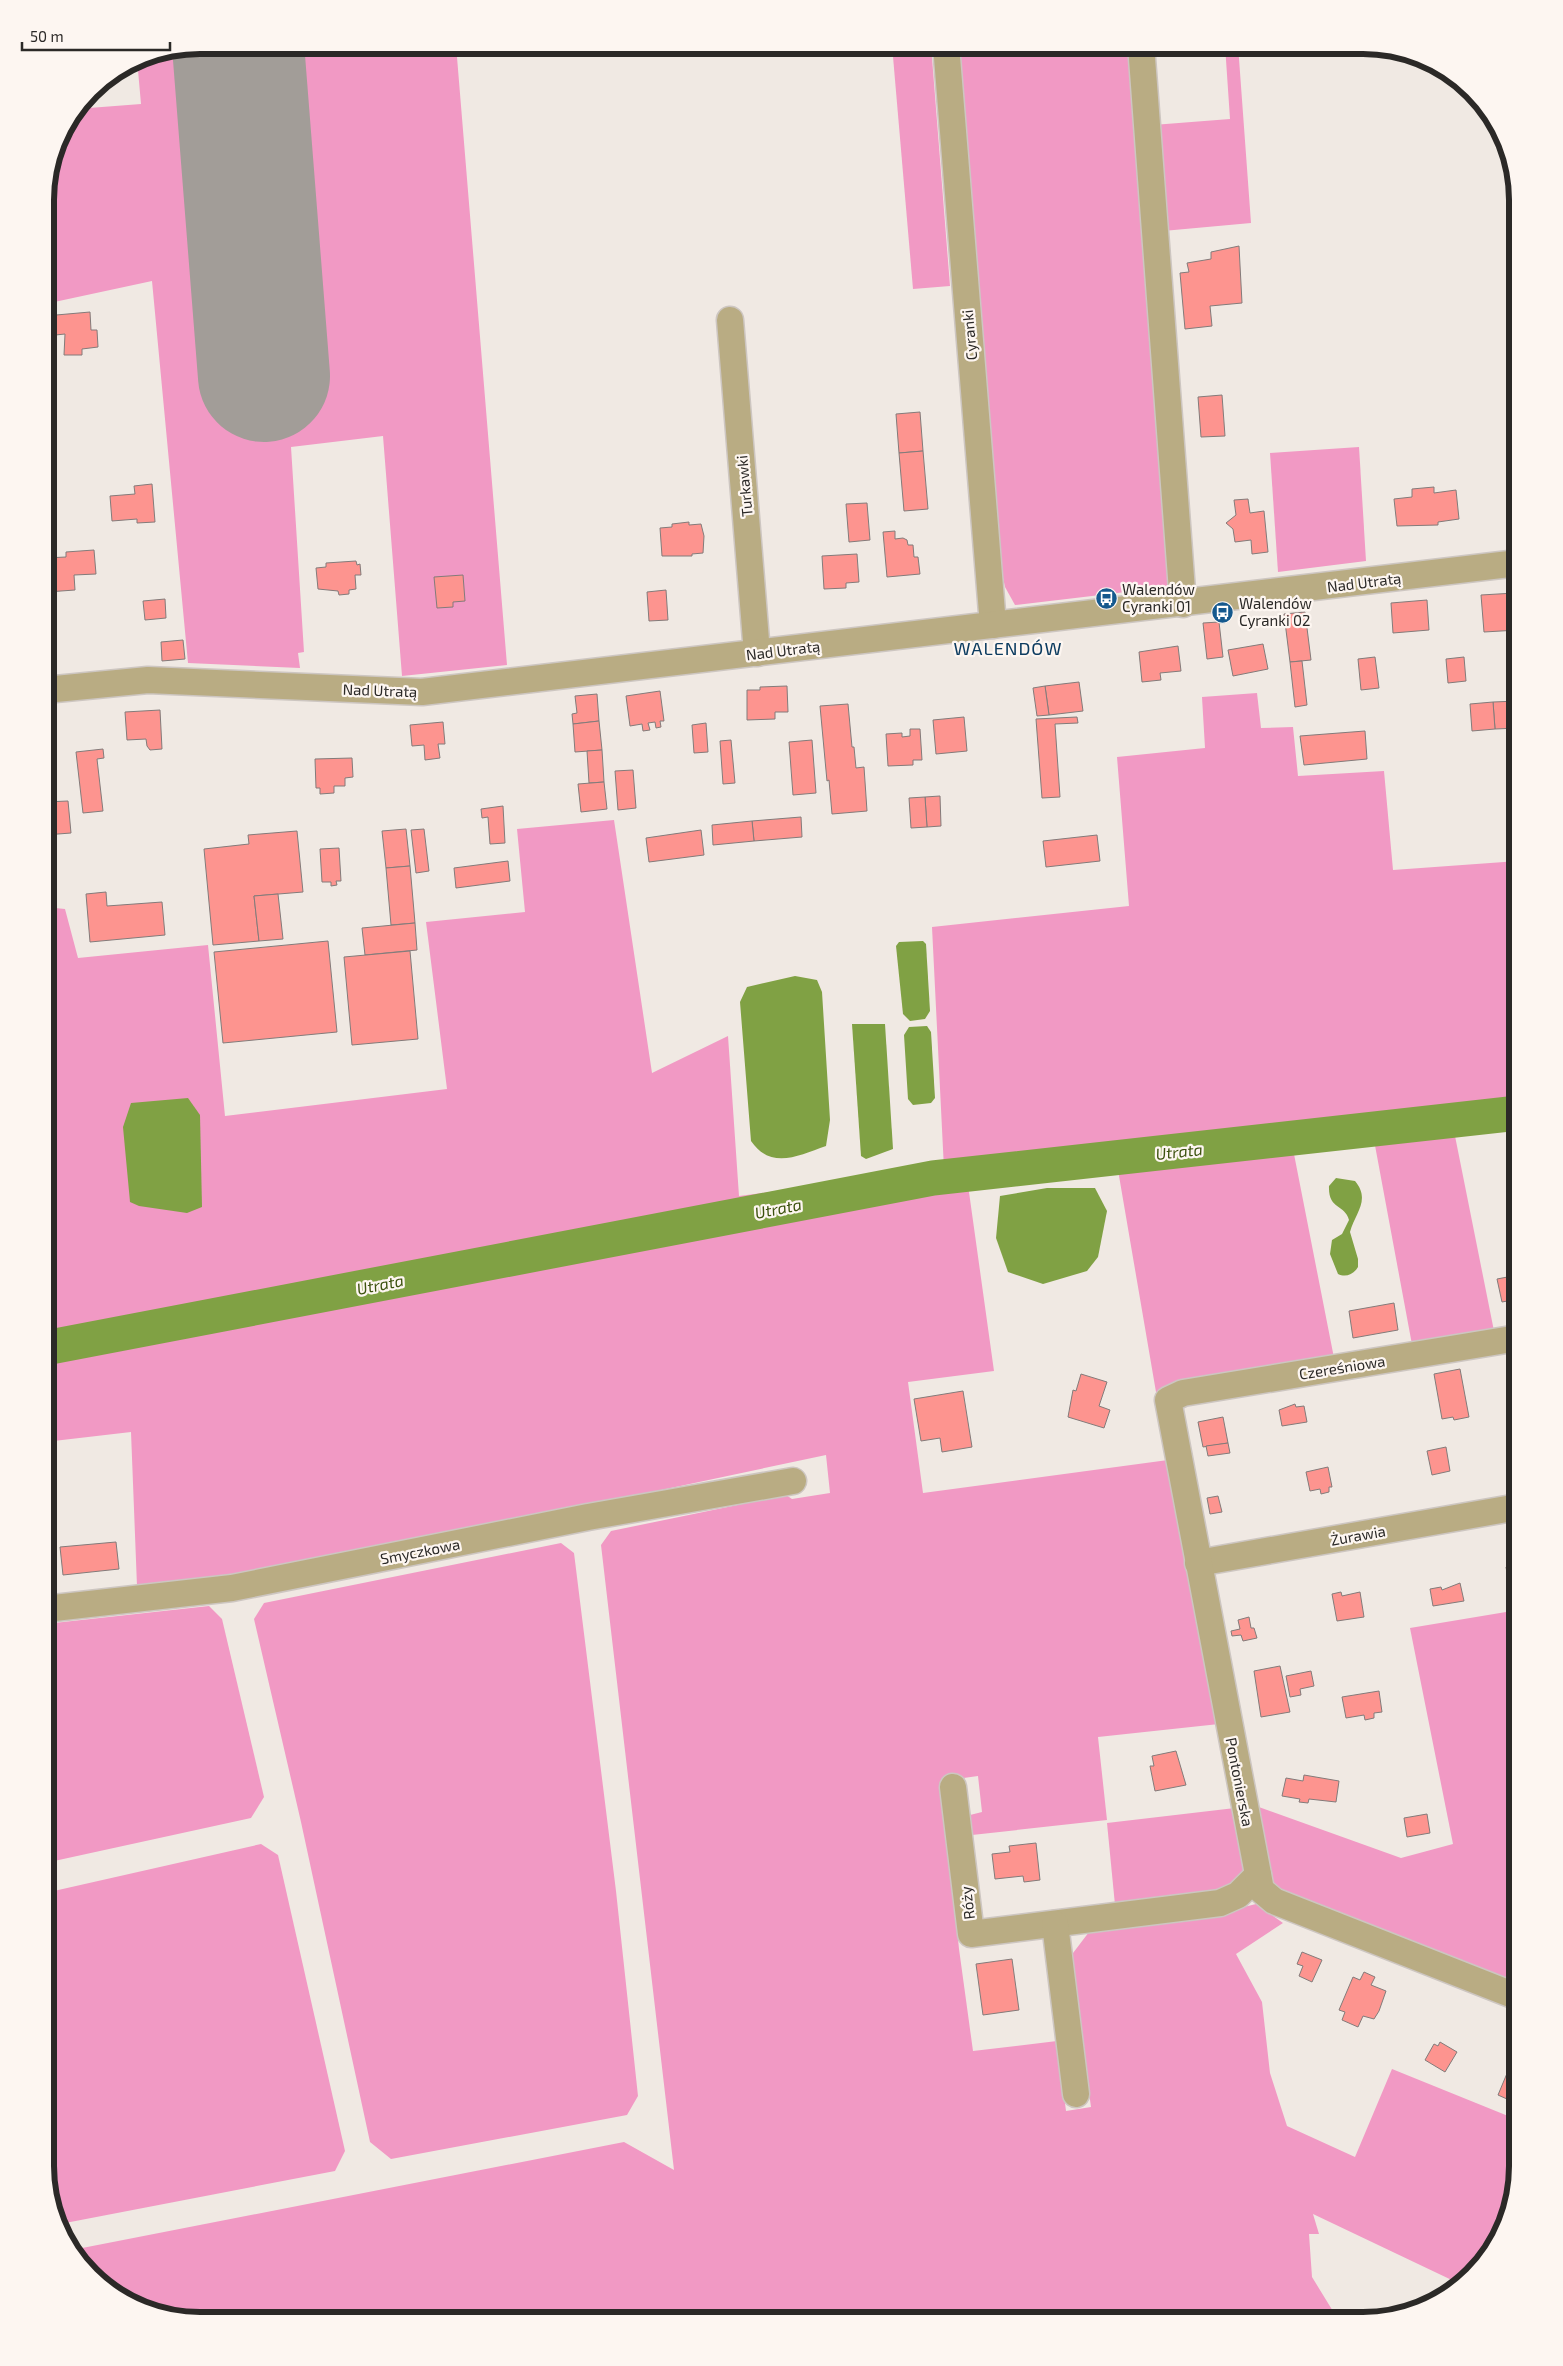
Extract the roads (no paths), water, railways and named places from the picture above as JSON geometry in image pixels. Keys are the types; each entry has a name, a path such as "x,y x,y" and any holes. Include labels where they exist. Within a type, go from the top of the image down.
{"street":[{"name":"Cyranki","path":"947,54 993,625"},
{"path":"1142,54 1183,604"},
{"name":"Turkawki","path":"730,320 757,652"},
{"name":"Nad Utratą","path":"54,689 148,680 422,692 1183,604 1509,564"},
{"name":"Czereśniowa","path":"1168,1400 1183,1393 1509,1339"},
{"name":"Pontonierska","path":"1168,1400 1261,1890 1274,1900 1509,1993"},
{"name":"Smyczkowa","path":"54,1608 232,1588 588,1517 793,1481"},
{"name":"Żurawia","path":"1198,1562 1509,1509"},
{"name":"Róży","path":"953,1787 971,1934 1220,1903 1238,1894 1258,1875"},
{"path":"1055,1924 1076,2094"}],"waterway":[{"name":"Utrata","path":"54,1346 933,1178 1509,1114"}],"place":[{"name":"Walendów Cyranki 01","path":"1106,598"},
{"name":"Walendów Cyranki 02","path":"1223,612"}],"district":[{"name":"WALENDÓW","path":"1008,648"}]}
